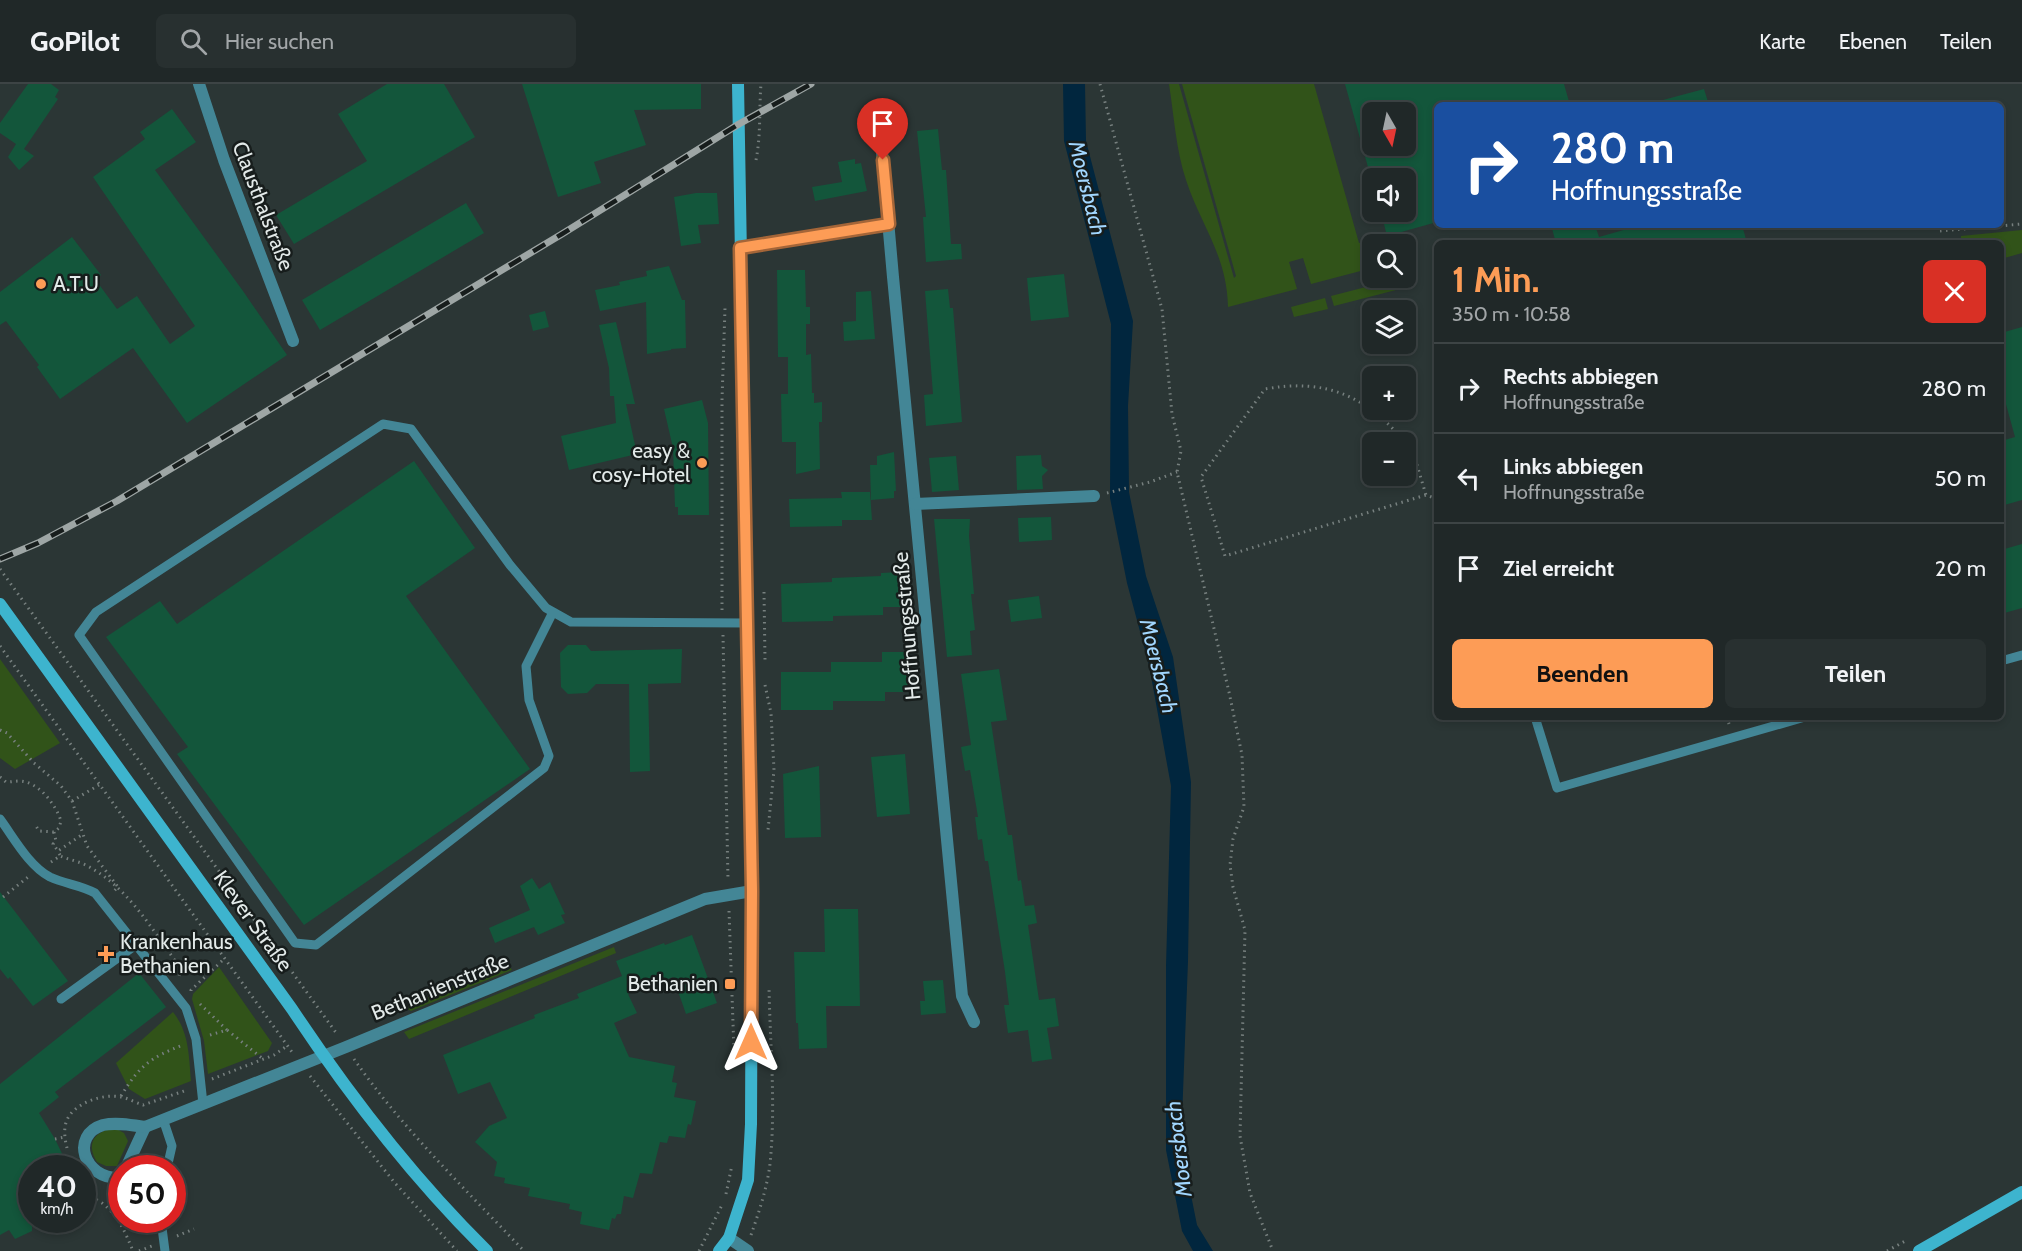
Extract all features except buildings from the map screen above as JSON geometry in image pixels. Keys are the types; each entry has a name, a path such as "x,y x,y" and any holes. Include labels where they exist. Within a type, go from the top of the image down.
{"main road":[{"path":"720,1250 729,1238 748,1180 752,1124 752,891 738,84"},
{"name":"Klever Straße","path":"0,604 324,1056 399,1154 487,1251"},
{"path":"1919,1251 2022,1192"}],"street":[{"name":"Clausthalstraße","path":"199,84 224,160 293,341"},
{"name":"Hoffnungsstraße","path":"879,118 962,996 974,1022"},
{"path":"740,248 889,224"},
{"path":"915,504 1094,496"},
{"name":"Bethanienstraße","path":"108,1177 100,1175 91,1168 84,1148 87,1136 102,1125 145,1127 705,899 752,891"},
{"name":"Bethanienstraße","path":"131,1155 145,1127"},
{"path":"729,1238 748,1251"}],"lane":[{"path":"553,612 526,666 529,700 549,756 544,768 316,945 295,943 79,635 96,612 383,424 411,429 510,565 546,608 571,622 747,623"},
{"path":"2004,660 2022,655"},
{"path":"1536,720 1557,788 1794,720"},
{"path":"0,819 42,872 51,878 95,893 172,989 190,1017 196,1040 203,1104"},
{"path":"61,999 137,944"},
{"path":"163,1119 172,1146 170,1155"},
{"path":"163,1233 165,1251"}],"path":[{"path":"1101,84 1162,309 1172,414 1181,451 1177,472 1242,755 1244,807 1233,839 1230,865 1233,887 1245,930 1240,1136 1250,1193 1273,1251"},
{"path":"2004,226 2022,224"},
{"path":"1940,231 1975,228"},
{"path":"725,305 722,400 722,623 734,1058"},
{"path":"1396,432 1386,420 1369,407 1328,389 1286,385 1265,389 1201,477 1225,556 1426,495 1434,498"},
{"path":"1416,463 1426,495"},
{"path":"1094,496 1150,482 1177,472"},
{"path":"0,569 366,1076 434,1156 524,1251"},
{"path":"0,646 287,1046 394,1182 458,1251"},
{"path":"0,730 7,733 34,763 62,786 72,801 87,846 118,887"},
{"path":"0,777 6,782 21,781 36,787 48,799 61,821 59,828 54,832 39,831 35,824"},
{"path":"72,801 99,784"},
{"path":"54,832 56,841 53,844 60,856"},
{"path":"58,851 83,834"},
{"path":"225,959 190,990 194,998 226,1030"},
{"path":"69,1155 65,1137 67,1119 76,1108 102,1097 121,1096 143,1105 274,1055 287,1046"},
{"path":"55,1139 65,1137"},
{"path":"699,1251 724,1201 734,1160"},
{"path":"96,1200 121,1222 133,1251"}],"green space":[{"path":"1169,84 1179,84 1234,278 1236,276 1182,84 1314,84 1359,243 1362,242 1362,271 1311,284 1303,258 1289,262 1297,289 1228,307 1223,272 1192,197 1178,145"},
{"path":"2022,230 2022,253 2004,258 2004,240 1961,240 1961,236"},
{"path":"1362,288 1395,288 1396,290 1334,306 1331,296"},
{"path":"1325,298 1328,309 1294,317 1291,307"},
{"path":"0,659 60,743 15,769 0,758"},
{"path":"614,947 616,953 409,1039 404,1032"},
{"path":"507,963 512,970 411,1011 404,1007"},
{"path":"219,967 272,1043 268,1051 208,1074 204,1041 192,999 193,994"},
{"path":"173,1012 185,1036 191,1081 145,1099 129,1089 116,1063"},
{"path":"115,1128 124,1133 128,1141 122,1155 108,1155 108,1166 106,1166 97,1162 92,1144 97,1135"}],"water":[{"name":"Moersbach","path":"1063,84 1085,84 1086,141 1133,321 1128,406 1129,492 1146,576 1173,657 1191,782 1188,961 1181,1145 1197,1225 1213,1251 1193,1251 1182,1231 1166,1150 1166,966 1171,786 1149,665 1127,583 1110,498 1111,324 1064,141"}],"railway":[{"path":"0,559 38,543 117,501 562,234 739,124 811,84"}],"place":[{"name":"A.T.U","path":"41,284"},
{"name":"easy & cosy-Hotel","path":"702,463"},
{"name":"Krankenhaus Bethanien","path":"106,954"},
{"name":"Bethanien","path":"730,984"}],"route":[{"path":"751,1042 752,891 740,248 889,224 883,160"}]}
